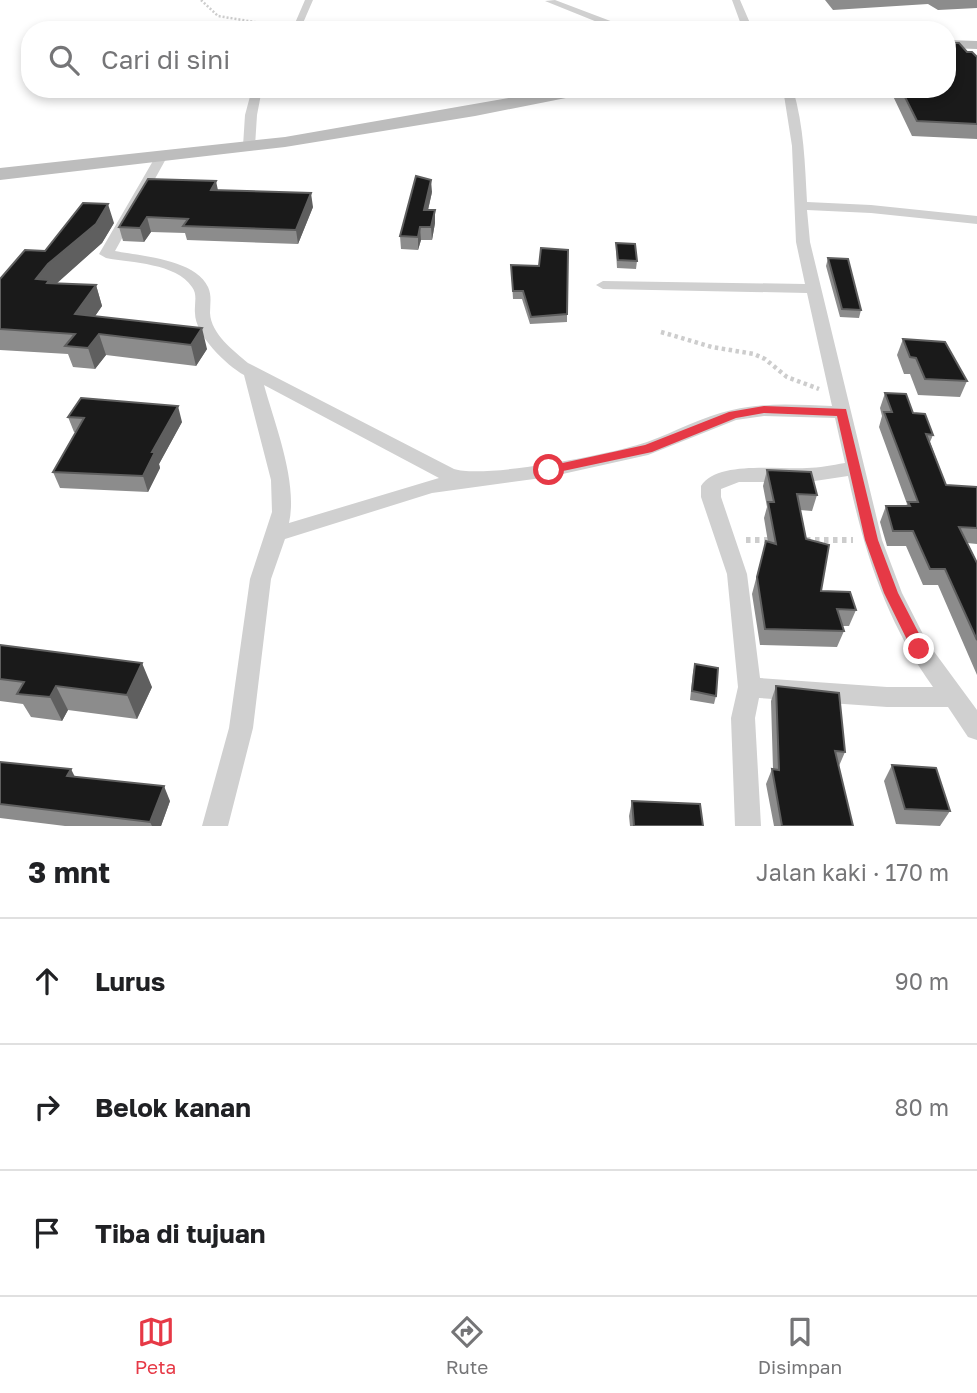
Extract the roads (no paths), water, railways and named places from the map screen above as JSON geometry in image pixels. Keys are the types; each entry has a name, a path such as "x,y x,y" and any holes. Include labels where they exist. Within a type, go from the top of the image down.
{"street":[{"path":"299,21 309,0"},
{"path":"736,0 744,21"},
{"path":"549,1 602,21"},
{"path":"956,44 977,45"},
{"path":"249,146 255,98"},
{"path":"0,174 249,146 407,123 539,98"},
{"path":"790,98 798,128 803,242 872,540 919,649 977,729"},
{"path":"161,157 106,254 165,264 185,274 200,286 204,303 202,315 216,343 242,367 447,474 467,480"},
{"path":"801,206 871,209 977,220"},
{"path":"603,285 813,289"},
{"path":"215,826 241,727 262,578 282,512 280,480 252,372"},
{"path":"277,534 432,486 549,470 648,449 695,429 744,413 764,410 842,412"},
{"path":"748,826 743,718 750,687 737,574 711,497 713,483 739,475 808,475 856,468"},
{"path":"750,687 887,697 953,697"}]}
